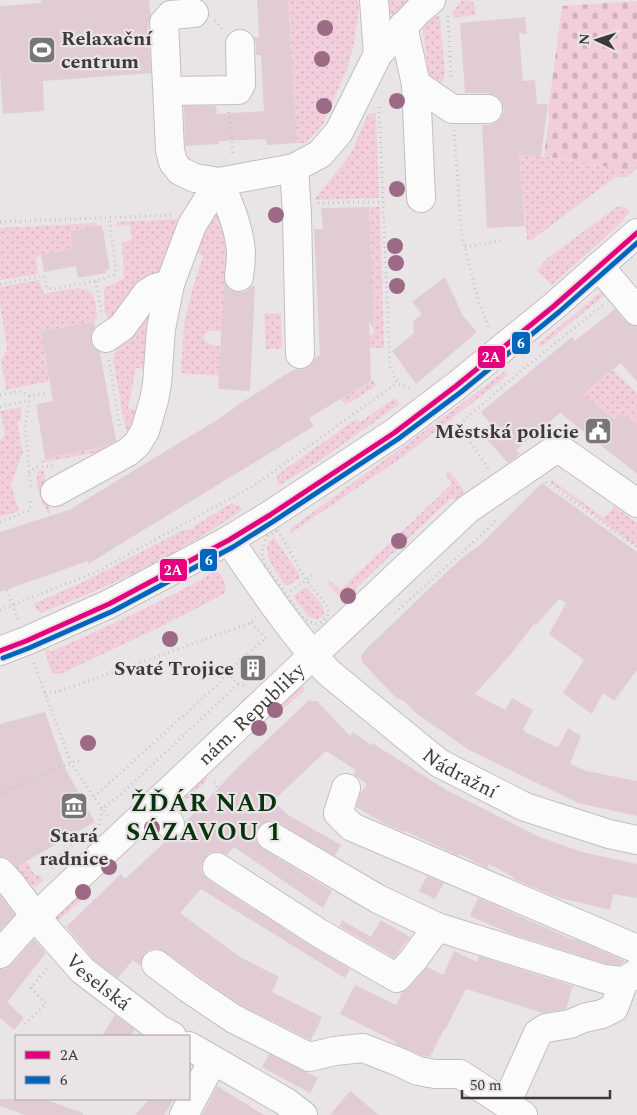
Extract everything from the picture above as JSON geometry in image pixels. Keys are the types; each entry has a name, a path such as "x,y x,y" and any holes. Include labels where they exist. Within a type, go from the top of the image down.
{"street":[{"path":"374,0 378,54"},
{"path":"191,13 172,15 164,23 170,150 173,162 180,171 195,178 219,182 294,168 320,154 339,132 378,54 418,10 439,5"},
{"path":"403,26 416,84 421,198"},
{"path":"168,91 238,90 241,84 240,44"},
{"path":"416,84 452,109 488,108"},
{"path":"294,168 300,354"},
{"path":"219,182 231,207 237,233 241,253 239,277"},
{"path":"54,492 128,452 145,431 157,384 161,329 170,284 192,225 219,182"},
{"path":"0,651 109,604 229,540 270,515 402,427 456,386 554,306 637,233"},
{"path":"599,266 629,301"},
{"path":"106,338 122,327 148,293 155,288 170,284"},
{"name":"nám. Republiky","path":"0,954 29,923 161,815 312,655 468,509 495,500 528,468 553,451 558,450 564,452 637,503"},
{"name":"nám. Republiky","path":"229,540 312,655"},
{"name":"Nádražní","path":"312,655 328,672 439,762 525,807 609,834 637,840"},
{"path":"346,788 338,813 352,827 637,950"},
{"path":"271,836 378,899 437,927 604,979 631,977"},
{"path":"216,867 319,933 397,978 414,959 437,927"},
{"name":"Veselská","path":"0,872 12,885 29,923 63,950 90,977 159,1029 170,1035"},
{"path":"156,964 234,1019 309,1057 335,1051 363,1048 418,1071 435,1074 460,1074 514,1109 538,1034 546,1028 570,1024 584,1018 602,1014 614,1008 631,977"},
{"path":"190,1047 286,1102 303,1115"},
{"path":"184,1115 213,1060"}],"path":[{"path":"439,5 452,109 462,237 479,303 490,330 495,330"},
{"path":"191,13 198,19 214,19 231,42 240,44"},
{"path":"227,90 233,157"},
{"path":"0,610 98,571 253,486 397,383 390,366 379,107"},
{"path":"324,203 383,202"},
{"path":"0,222 173,215"},
{"path":"0,284 44,276 47,288 53,289 96,281 114,275 116,270 109,218"},
{"path":"465,247 504,240"},
{"path":"96,281 121,434 128,452"},
{"path":"388,619 490,527 495,500 464,433 462,423 528,365 629,301"},
{"path":"0,395 19,391 30,396 46,393"},
{"path":"0,522 30,510 32,496 25,424 30,396"},
{"path":"0,407 29,400"},
{"path":"528,468 637,547"},
{"path":"278,530 306,580 326,604 329,613 326,620 319,624"},
{"path":"286,594 313,575"},
{"path":"7,590 13,605"},
{"path":"45,693 57,692 251,623 266,638 241,659 207,694 94,798"},
{"path":"26,641 71,763 102,809 120,796 238,684 228,673"},
{"path":"0,794 80,760"},
{"path":"214,782 218,789"},
{"path":"25,1024 46,1004 31,988 63,950"}],"green space":[{"path":"288,0 358,0 359,10 354,44 347,69 323,124 306,143 297,143"},
{"path":"380,0 413,0 400,12 389,14 385,11"},
{"path":"462,0 472,1 476,15 453,18 453,12"},
{"path":"637,1 637,161 625,170 544,156 562,6"},
{"path":"432,14 440,17 445,76 443,81 436,83 429,79 422,23"},
{"path":"376,113 379,198 314,200 350,155 368,114"},
{"path":"519,155 541,156 625,170 637,161 637,168 627,177 615,177 532,240 527,241"},
{"path":"219,204 231,256 228,285 224,285 222,332 209,332 203,337 207,344 221,346 219,376 181,373 184,324 203,256 190,248"},
{"path":"623,206 630,212 617,227 552,285 537,271 546,259 617,207"},
{"path":"369,207 380,207 384,348 370,348 369,335 374,334"},
{"path":"183,219 168,268 114,320 108,318 104,310 104,289 124,278 122,243 132,239 130,225 117,226 117,222"},
{"path":"97,223 97,226 70,231 73,249 36,257 38,274 0,280 0,228"},
{"path":"39,280 44,294 78,288 89,291 95,301 97,319 94,322 41,331 49,381 6,390 1,360 7,350 0,304 0,287"},
{"path":"608,286 611,290 541,347 538,344"},
{"path":"155,296 151,370 136,368 128,408 144,411 133,430 127,431 113,360 114,354 117,344"},
{"path":"281,313 282,349 266,349 264,314"},
{"path":"506,370 508,375 404,456 291,533 291,528"},
{"path":"613,370 637,393 637,425 621,413 615,419 586,398 580,397"},
{"path":"373,380 376,386 346,405 341,399"},
{"path":"395,398 400,404 319,461 278,486 277,475 356,419 360,422"},
{"path":"21,407 21,420 17,423 23,452 11,484 19,511 0,517 0,442 5,434 0,411"},
{"path":"116,445 115,449 40,463 45,458"},
{"path":"39,470 44,471 50,516 44,507 38,487 37,475"},
{"path":"450,472 462,487 463,500 461,505 451,498 356,588 356,603 349,607 346,605 329,585 329,580 340,590 452,484 446,475 446,473"},
{"path":"552,480 604,518 614,506 637,523 637,547 550,482"},
{"path":"231,503 239,506 242,510 170,555 93,592 40,613 33,604 83,582 183,530 193,529 194,526"},
{"path":"274,537 299,574 299,578 289,585 285,585 273,567 268,555 267,548"},
{"path":"214,572 218,572 223,579 226,587 225,593 164,625 60,674 54,674 50,669 45,649 52,651 93,633 154,604"},
{"path":"303,588 307,588 323,607 324,615 321,618 313,619 309,616 293,597"},
{"path":"300,682 305,690 276,715 272,714 271,712"},
{"path":"204,774 207,778 206,781 170,815 167,814 175,798"},
{"path":"26,861 35,875 39,875 44,880 36,887 11,870"},
{"path":"85,885 91,892 59,920 55,921 56,915"}],"building":[{"path":"41,0 149,0 151,17 148,24 151,73 43,81 44,111 3,114 0,71 0,6 41,3"},
{"path":"257,0 288,0 297,143 267,145 266,139 219,141 219,144 185,146 184,106 216,106 217,114 264,111 261,55 256,55 254,37 259,37"},
{"path":"525,17 527,34 519,33 523,81 535,80 537,104 548,104 541,156 519,155 525,226 487,228 482,125 496,122 502,116 504,109 501,101 495,95 488,93 465,93 460,23"},
{"path":"369,207 374,328 369,322 371,381 309,418 314,426 88,564 88,561 0,592 0,532 69,510 220,418 283,376 296,369 301,370 308,367 320,355 314,229 323,229 321,208"},
{"path":"102,225 110,269 105,270 106,273 78,278 76,266 44,272 41,255 73,249 70,231"},
{"path":"445,277 463,316 477,332 416,384 392,351 414,333 413,321 422,314 412,302"},
{"path":"224,285 230,290 238,292 245,292 252,286 255,286 250,391 218,389"},
{"path":"615,309 625,321 637,326 637,382 621,363 582,395 615,419 621,413 637,425 637,474 561,412 516,450 520,454 508,463 484,436 494,428 481,412 572,337 575,341"},
{"path":"94,322 95,327 91,340 93,347 100,352 116,441 104,447 45,458 36,404 53,401 41,331"},
{"path":"542,483 637,552 637,670 614,701 603,693 592,714 563,693 584,660 549,634 566,603 559,599 536,625 534,624 511,654 475,694 505,710 512,698 533,710 523,729 525,732 558,748 568,728 581,736 570,764 586,771 637,781 637,816 578,803 469,750 416,713 404,701 395,697 362,660 361,656 364,651 462,558 480,545"},
{"name":"Svaté Trojice","path":"244,653 266,670 242,681"},
{"path":"308,701 317,701 350,736 353,732 371,745 372,743 448,791 537,836 582,852 637,864 637,898 613,894 610,910 561,899 514,879 489,864 487,868 460,854 459,856 383,823 356,807 360,794 367,784 353,774 356,770 326,751 273,801 288,815 341,845 335,856 272,820 263,823 255,835 257,843 263,849 332,891 323,908 234,847 227,855 218,851 209,853 201,867 203,875 209,880 350,969 345,978 201,889 180,913 240,957 279,977 272,992 322,1017 311,1040 242,1006 157,948 149,950 144,954 140,966 133,960 118,978 93,959 66,927 121,874 125,879 168,839 174,839 181,835 185,828 185,822 236,769"},
{"path":"45,712 65,768 95,822 16,867 5,857 0,857 0,724"},
{"path":"427,876 444,883 435,899 419,891"},
{"path":"0,895 15,915 0,931"},
{"path":"478,898 625,961 620,965 607,964 509,933 470,916"},
{"path":"342,920 371,937 381,920 410,937 394,958 339,926"},
{"path":"34,939 46,953 7,1002 24,1018 14,1030 0,1018 0,969 5,969 12,964"},
{"path":"454,951 477,962 479,956 573,986 566,1009 543,1013 466,989 430,1057 395,1044 396,1042 340,1014 355,985 396,1005 402,993 409,988 427,967 443,975"},
{"path":"115,1015 135,1030 132,1035 103,1035"},
{"path":"269,1054 318,1078 310,1093 262,1067"},
{"path":"217,1086 264,1115 202,1115"},
{"path":"350,1091 379,1115 330,1115"},
{"path":"0,1099 47,1100 83,1113 83,1115 25,1115 0,1106"},
{"path":"149,1100 173,1100 164,1115 135,1115"}],"transit line":[{"name":"2A","path":"0,651 109,604 229,540 270,515 394,433 456,386 554,306 637,233"},
{"name":"6","path":"3,658 113,611 233,547 274,521 398,439 461,392 559,312 637,243"}],"place":[{"name":"Relaxační centrum","path":"42,50"},
{"name":"Městská policie","path":"598,431"},
{"name":"Svaté Trojice","path":"253,668"},
{"name":"Stará radnice","path":"74,806"}],"district":[{"name":"ŽĎÁR NAD SÁZAVOU 1","path":"204,816"}]}
